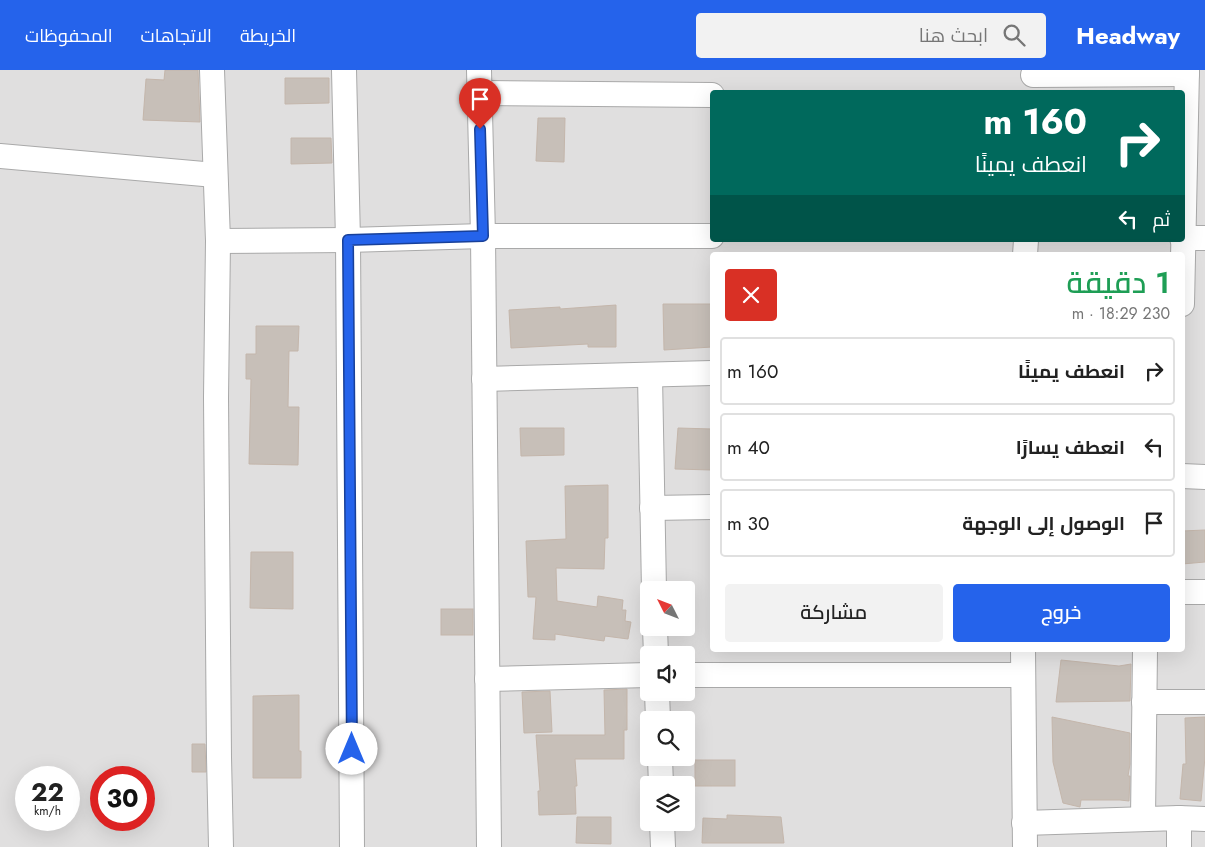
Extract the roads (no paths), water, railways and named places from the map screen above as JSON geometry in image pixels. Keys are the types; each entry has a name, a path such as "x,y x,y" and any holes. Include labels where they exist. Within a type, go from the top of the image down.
{"street":[{"path":"212,70 218,241 216,398 221,847"},
{"path":"344,70 348,240 352,847"},
{"path":"1033,79 1187,72 1185,155"},
{"path":"489,847 483,236 479,82 710,94"},
{"path":"0,156 216,175"},
{"path":"218,241 483,236 710,236"},
{"path":"1185,238 1205,238"},
{"path":"484,379 710,373"},
{"path":"650,376 654,581"},
{"path":"1185,476 1205,476"},
{"path":"652,508 710,507"},
{"path":"1185,592 1205,592"},
{"path":"1023,652 1025,847"},
{"path":"1143,819 1145,652"},
{"path":"487,679 640,675"},
{"path":"695,675 1022,675"},
{"path":"1144,702 1205,702"},
{"path":"1024,823 1179,818 1205,819"},
{"path":"1179,818 1179,847"},
{"path":"662,831 663,847"}]}
